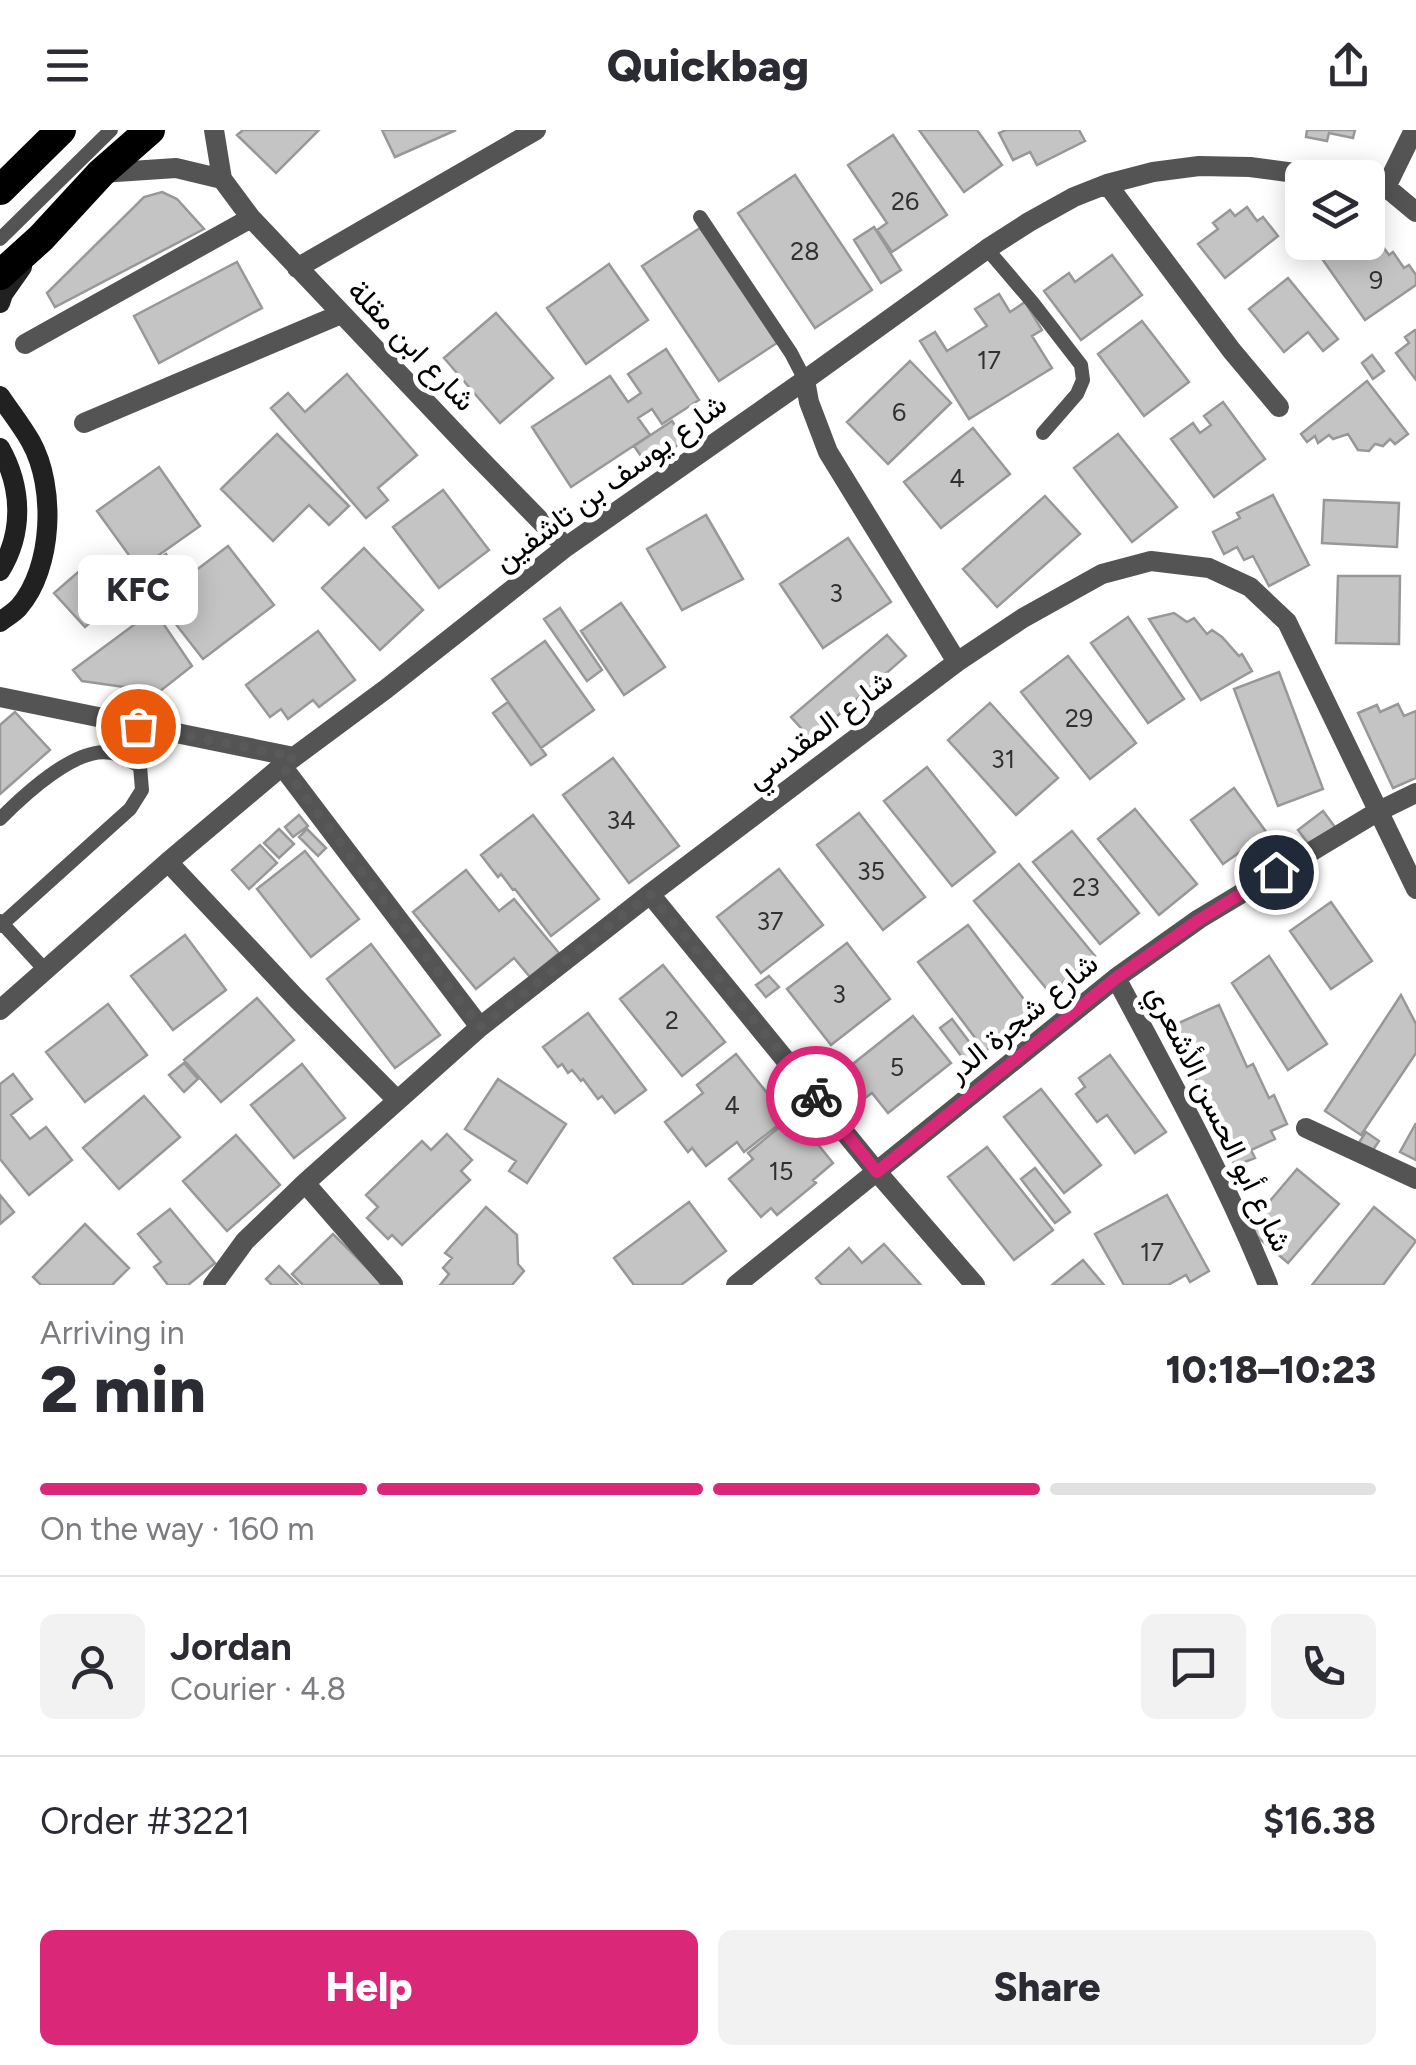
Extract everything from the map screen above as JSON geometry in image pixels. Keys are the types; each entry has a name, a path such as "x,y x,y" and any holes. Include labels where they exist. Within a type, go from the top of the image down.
{"highway":[{"path":"0,190 59,130"},
{"path":"0,275 41,238 101,173 150,130"}],"main road":[{"path":"0,303 41,238"},
{"path":"0,396 33,444 47,490 49,523 32,584 19,607 0,622"},
{"path":"0,448 18,503 15,536 0,571"}],"street":[{"name":"شارع ابن مقلة","path":"214,130 222,179 251,218 566,547"},
{"path":"298,268 536,130"},
{"path":"1385,173 1414,130"},
{"name":"شارع يوسف بن تاشفين","path":"0,1010 288,762 566,547 987,249 1059,206 1106,184 1199,166 1285,172"},
{"path":"101,173 176,168 222,179"},
{"path":"1106,184 1232,351 1279,406"},
{"path":"1385,191 1416,212"},
{"path":"26,344 251,218"},
{"path":"84,422 341,314"},
{"path":"806,380 828,452 957,662"},
{"name":"شارع المقدسي","path":"213,1285 245,1241 305,1183 480,1028 957,662 1023,618 1102,574 1152,561 1209,568 1250,586 1286,622 1416,889"},
{"path":"0,698 288,762 480,1028"},
{"name":"شارع شجرة الدر","path":"746,1282 1116,978 1199,920 1416,793"},
{"path":"168,862 397,1100"},
{"path":"650,894 877,1172 975,1285"},
{"name":"شارع أبو الحسن الأشعري","path":"1116,978 1196,1129 1268,1285"},
{"path":"1306,1128 1416,1179"},
{"path":"305,1183 393,1284"}],"lane":[{"path":"0,239 111,130"},
{"path":"700,217 806,380"},
{"path":"987,249 1081,365 1083,380 1078,394 1042,433"},
{"path":"0,819 20,798 75,758 110,752 140,766 142,790 130,810 1,923 46,970"}],"building":[{"path":"243,130 319,130 276,173 237,135"},
{"path":"382,130 456,130 395,157"},
{"path":"919,130 977,130 1002,165 964,192"},
{"path":"1079,130 1085,141 1037,165 1030,152 1013,160 999,133"},
{"path":"1307,130 1355,130 1353,138 1329,133 1327,141 1306,137"},
{"path":"893,135 947,215 892,252 877,230 887,223 848,165"},
{"path":"795,175 872,290 815,328 738,213"},
{"path":"162,192 177,199 204,229 55,307 47,293 144,197"},
{"path":"1247,207 1257,221 1263,217 1278,236 1225,278 1198,244 1218,229 1213,223 1230,210 1235,216"},
{"path":"874,227 901,270 881,283 854,240"},
{"path":"700,228 777,343 719,381 642,266"},
{"path":"1385,250 1389,255 1393,252 1404,268 1409,265 1416,275 1416,285 1365,320 1323,260 1385,260"},
{"path":"1112,255 1142,295 1081,340 1044,291 1069,273 1075,282"},
{"path":"237,262 262,308 159,363 134,316"},
{"path":"609,264 648,320 586,364 547,308"},
{"path":"1288,278 1338,339 1323,351 1308,332 1284,352 1249,309"},
{"path":"999,294 1010,312 1025,302 1042,330 1032,336 1052,368 969,419 920,341 935,332 947,351 987,326 975,309"},
{"path":"496,313 553,378 500,423 444,358"},
{"path":"1142,321 1189,382 1144,416 1098,354"},
{"path":"1416,330 1416,380 1396,353 1409,343 1405,337"},
{"path":"666,349 699,400 662,424 652,409 638,418 650,435 571,487 532,427 610,376 628,402 641,393 628,374"},
{"path":"1372,355 1384,371 1373,379 1362,363"},
{"path":"910,361 951,403 888,464 847,422"},
{"path":"347,374 417,455 378,488 388,500 366,518 271,408 288,393 305,412"},
{"path":"1367,381 1408,434 1395,444 1390,439 1383,446 1375,444 1369,451 1358,450 1348,434 1333,439 1329,435 1318,443 1315,436 1307,442 1301,434"},
{"path":"1223,402 1265,459 1214,497 1171,439 1193,423 1200,433 1211,425 1204,416"},
{"path":"672,421 685,440 648,466 634,446"},
{"path":"973,428 1010,474 941,528 904,482"},
{"path":"277,434 349,506 329,525 309,505 273,541 221,489"},
{"path":"1118,434 1177,507 1132,542 1074,468"},
{"path":"159,467 200,526 139,569 97,511"},
{"path":"443,490 489,550 439,588 393,527"},
{"path":"1273,495 1309,565 1269,586 1253,556 1244,560 1237,547 1224,554 1213,532 1240,518 1237,513"},
{"path":"1045,496 1080,534 997,607 963,569"},
{"path":"1324,500 1399,503 1397,547 1322,543"},
{"path":"706,515 743,579 682,610 647,549"},
{"path":"848,538 891,602 823,648 780,584"},
{"path":"228,546 274,605 203,659 157,600"},
{"path":"364,548 423,610 380,650 322,588"},
{"path":"166,554 177,571 153,588 141,571"},
{"path":"91,561 121,596 85,627 54,593"},
{"path":"1338,576 1400,576 1399,644 1336,643"},
{"path":"621,603 665,667 624,695 581,631"},
{"path":"560,608 602,670 587,681 544,619"},
{"path":"154,610 192,666 159,692 82,681 73,670"},
{"path":"1174,613 1187,622 1194,618 1207,634 1212,630 1222,637 1239,656 1242,654 1252,671 1201,700 1149,619"},
{"path":"1128,617 1184,699 1148,723 1091,643"},
{"path":"318,631 355,680 319,707 313,700 288,719 281,709 270,717 246,685"},
{"path":"887,635 906,656 811,739 791,717"},
{"path":"545,641 594,710 541,748 492,679"},
{"path":"1068,656 1136,743 1090,779 1021,692"},
{"path":"1279,672 1323,789 1278,806 1234,689"},
{"path":"508,702 546,755 531,765 493,713"},
{"path":"990,703 1058,778 1016,815 948,740"},
{"path":"1398,704 1404,716 1416,711 1416,778 1393,788 1358,713 1377,705 1380,712"},
{"path":"15,712 50,750 0,794 0,725"},
{"path":"613,758 679,846 629,883 563,795"},
{"path":"927,767 995,852 952,886 884,801"},
{"path":"1234,788 1267,833 1223,864 1191,820"},
{"path":"1135,809 1197,884 1159,915 1098,839"},
{"path":"1323,811 1338,831 1313,850 1298,830"},
{"path":"859,813 925,897 883,930 817,845"},
{"path":"299,815 308,826 293,837 285,827"},
{"path":"533,815 599,899 551,936 515,889 501,874 498,877 481,855"},
{"path":"279,829 294,844 279,858 264,843"},
{"path":"307,829 326,848 318,856 299,837"},
{"path":"1072,831 1139,913 1100,944 1033,862"},
{"path":"260,845 277,863 249,889 232,870"},
{"path":"305,851 359,919 311,957 257,889"},
{"path":"1019,864 1095,956 1050,993 974,901"},
{"path":"779,869 823,925 761,973 717,917"},
{"path":"466,870 499,911 514,899 559,953 530,977 514,958 476,989 413,912"},
{"path":"1331,902 1372,961 1331,989 1290,931"},
{"path":"968,925 1035,1014 985,1051 918,962"},
{"path":"185,935 226,990 173,1030 131,976"},
{"path":"847,943 890,999 831,1045 787,989"},
{"path":"371,944 440,1035 395,1068 327,979"},
{"path":"1269,956 1327,1044 1288,1070 1232,983"},
{"path":"663,965 725,1042 682,1076 620,999"},
{"path":"769,976 779,987 766,997 756,985"},
{"path":"1401,995 1416,1024 1416,1053 1361,1135 1325,1111"},
{"path":"257,998 294,1040 221,1102 184,1060"},
{"path":"108,1004 147,1055 85,1102 46,1052"},
{"path":"1219,1005 1247,1067 1253,1064 1287,1124 1271,1131 1275,1139 1251,1150 1255,1158 1235,1166 1172,1026"},
{"path":"588,1013 646,1090 615,1113 572,1070 568,1073 562,1064 558,1067 543,1047"},
{"path":"913,1016 951,1063 888,1113 872,1093 865,1098 844,1071"},
{"path":"952,1019 983,1060 971,1069 940,1028"},
{"path":"736,1054 787,1118 744,1152 737,1142 706,1166 692,1148 688,1152 665,1122 703,1093 697,1085"},
{"path":"1110,1055 1166,1132 1135,1153 1107,1115 1097,1122 1076,1094 1085,1087 1079,1078"},
{"path":"184,1063 198,1079 184,1092 169,1075"},
{"path":"302,1064 345,1118 294,1158 251,1105"},
{"path":"13,1074 32,1099 11,1115 30,1139 46,1127 72,1160 29,1195 0,1159 0,1084"},
{"path":"498,1079 566,1124 527,1183 509,1171 516,1161 465,1129"},
{"path":"1041,1089 1101,1165 1064,1193 1004,1117"},
{"path":"144,1096 180,1137 119,1189 83,1148"},
{"path":"794,1115 833,1163 813,1180 816,1183 777,1215 771,1208 761,1217 729,1179 753,1159 748,1153"},
{"path":"1416,1123 1416,1160 1400,1152"},
{"path":"1366,1132 1379,1141 1369,1156 1356,1147"},
{"path":"447,1134 472,1160 461,1171 470,1180 402,1245 392,1235 388,1239 367,1218 378,1207 366,1195 422,1141 431,1150"},
{"path":"236,1135 280,1185 227,1231 183,1181"},
{"path":"987,1147 1053,1230 1014,1260 948,1177"},
{"path":"1035,1168 1070,1212 1055,1223 1021,1179"},
{"path":"1297,1169 1339,1204 1288,1263 1247,1228"},
{"path":"0,1195 14,1212 0,1224"},
{"path":"1167,1195 1209,1271 1190,1282 1186,1275 1168,1285 1124,1285 1095,1234"},
{"path":"689,1202 726,1251 681,1285 634,1285 614,1258"},
{"path":"486,1207 517,1235 518,1264 524,1271 512,1285 440,1285 449,1274 443,1268 452,1258 445,1253"},
{"path":"1374,1207 1416,1241 1383,1285 1312,1285"},
{"path":"170,1209 215,1263 188,1285 168,1285 154,1267 161,1262 138,1234"},
{"path":"85,1224 129,1268 112,1285 41,1285 33,1277"},
{"path":"333,1234 384,1285 303,1285 292,1274"},
{"path":"884,1244 921,1285 822,1285 816,1278 849,1248 862,1263"},
{"path":"1083,1260 1104,1285 1052,1285"},
{"path":"279,1266 298,1285 272,1285 266,1279"}],"way so far":[{"path":"138,726 294,757 282,766 480,1028 650,894 816,1096"}],"place":[{"name":"KFC","path":"138,726"}],"route":[{"path":"816,1096 877,1172 1116,978 1276,872"}]}
